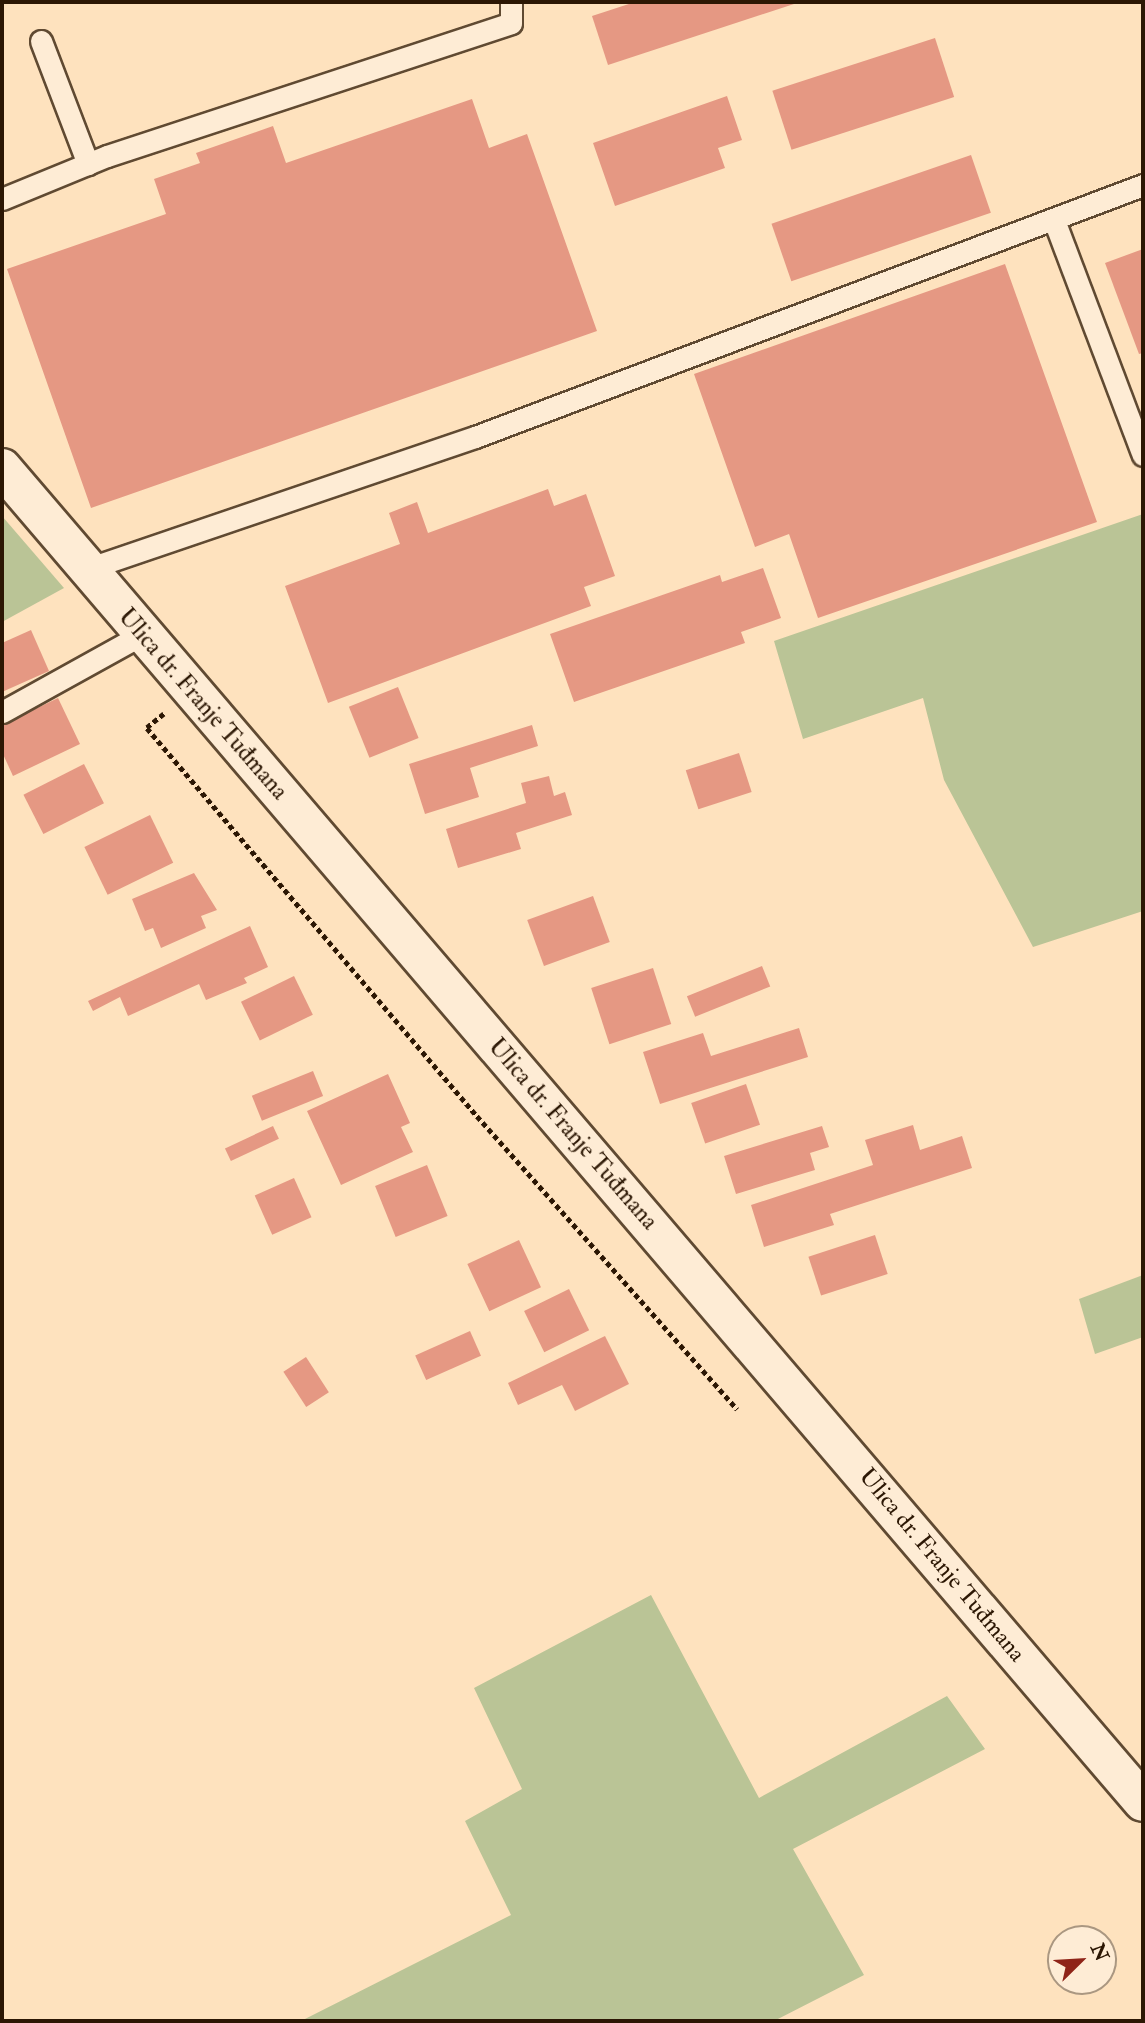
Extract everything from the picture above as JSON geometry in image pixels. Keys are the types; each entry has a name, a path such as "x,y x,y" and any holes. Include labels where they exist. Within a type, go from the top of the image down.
{"main road":[{"name":"Ulica dr. Franje Tuđmana","path":"2,468 1143,1802"}],"lane":[{"path":"2,198 88,164 511,23 511,2"},
{"path":"41,41 88,164"},
{"path":"87,569 475,437 1143,185"},
{"path":"1054,220 1143,455"},
{"path":"2,712 143,634"}],"path":[{"path":"191,690 147,728 477,1116 737,1409"}],"green space":[{"path":"1143,514 1143,911 1033,947 944,780 923,698 803,739 774,641"},
{"path":"2,516 64,588 2,622"},
{"path":"1143,1275 1143,1337 1095,1354 1079,1299"},
{"path":"651,1595 759,1798 947,1696 985,1749 793,1849 864,1975 774,2021 301,2021 511,1915 465,1821 522,1789 474,1688"}],"building":[{"path":"635,2 794,4 608,65 592,16"},
{"path":"935,38 954,97 792,150 772,91"},
{"path":"727,96 742,140 718,148 725,168 615,206 593,143"},
{"path":"472,99 489,148 527,134 597,331 91,508 7,269 166,214 154,179 200,163 196,153 273,126 286,163"},
{"path":"971,155 991,213 791,281 771,224"},
{"path":"1143,249 1143,353 1139,354 1105,263"},
{"path":"1005,264 1097,522 818,618 789,534 755,547 694,374"},
{"path":"548,489 554,506 586,494 615,576 584,587 591,606 328,703 285,586 400,544 389,513 417,502 428,533"},
{"path":"763,568 781,618 741,632 745,643 574,702 550,634 720,575 722,582"},
{"path":"31,630 49,671 2,692 2,643"},
{"path":"398,687 419,738 369,758 349,707"},
{"path":"58,698 80,744 13,776 2,752 2,725"},
{"path":"532,725 538,746 470,768 479,797 425,814 409,764"},
{"path":"739,753 752,792 698,809 686,770"},
{"path":"84,764 104,803 43,834 23,795"},
{"path":"549,776 554,796 565,792 572,815 516,833 521,849 458,868 446,829 526,803 521,783"},
{"path":"150,815 173,863 108,895 84,847"},
{"path":"194,873 217,910 201,916 206,928 161,948 153,928 145,931 132,899"},
{"path":"593,896 610,942 544,966 527,920"},
{"path":"250,926 268,967 244,978 247,983 206,1000 199,984 128,1016 120,997 93,1011 88,1001"},
{"path":"762,966 770,986 695,1017 687,996"},
{"path":"653,968 671,1024 609,1044 591,988"},
{"path":"294,976 313,1015 260,1041 241,1002"},
{"path":"799,1028 808,1057 660,1104 643,1052 703,1033 711,1056"},
{"path":"313,1071 323,1096 262,1121 252,1096"},
{"path":"388,1074 410,1123 401,1127 413,1152 341,1185 307,1111"},
{"path":"746,1084 760,1125 705,1144 691,1103"},
{"path":"913,1125 920,1150 962,1136 972,1168 830,1214 834,1225 764,1247 751,1205 873,1165 865,1140"},
{"path":"273,1126 279,1139 231,1161 225,1148"},
{"path":"822,1126 829,1147 810,1153 815,1170 736,1194 724,1156"},
{"path":"427,1165 448,1216 396,1237 375,1186"},
{"path":"294,1178 311,1217 272,1235 255,1195"},
{"path":"875,1235 888,1274 821,1296 808,1257"},
{"path":"519,1240 541,1287 489,1311 467,1264"},
{"path":"569,1289 589,1330 544,1352 524,1311"},
{"path":"470,1331 481,1356 426,1380 415,1355"},
{"path":"605,1336 629,1384 575,1411 562,1385 518,1405 508,1383"},
{"path":"306,1357 329,1392 306,1407 283,1372"}]}
